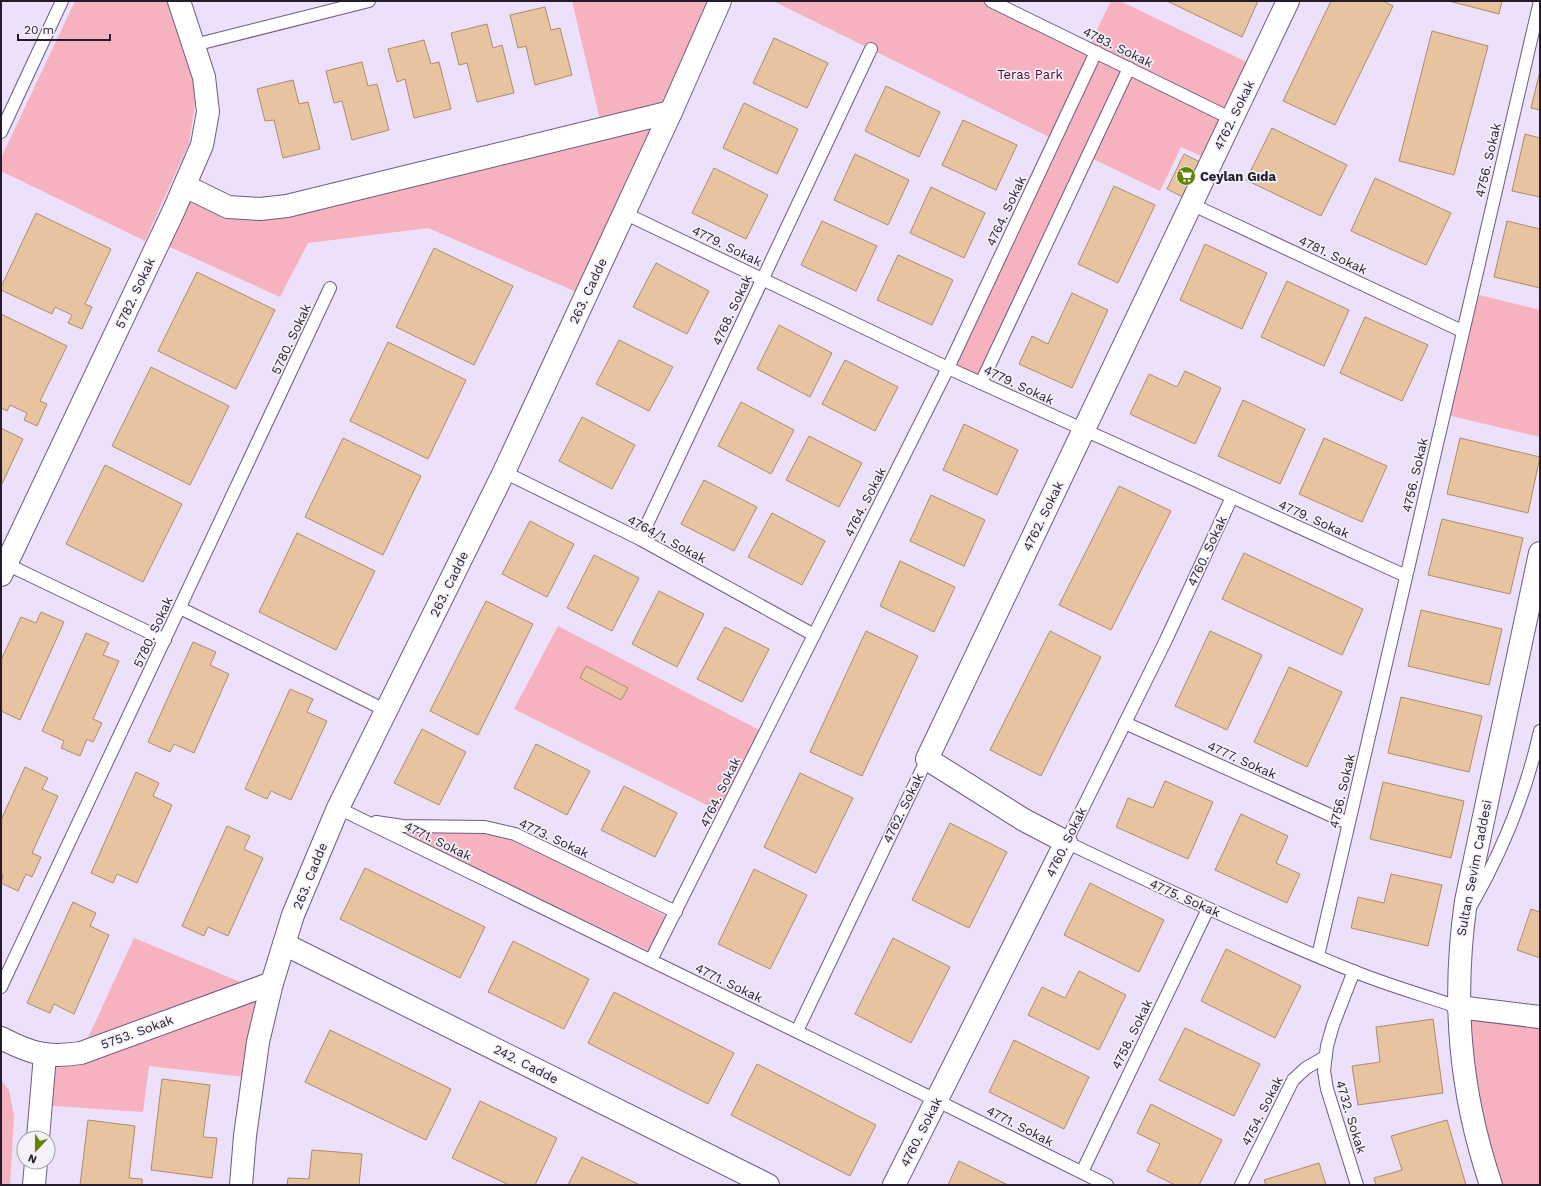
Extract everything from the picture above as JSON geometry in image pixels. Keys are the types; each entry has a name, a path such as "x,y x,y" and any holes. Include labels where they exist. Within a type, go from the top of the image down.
{"street":[{"name":"5782. Sokak","path":"3,567 185,186 202,145 208,112 204,77 179,1"},
{"name":"263. Cadde","path":"241,1185 245,1136 257,1050 272,983 294,916 338,808 504,472 671,112 720,1"},
{"name":"4762. Sokak","path":"927,759 1288,1"},
{"path":"185,186 228,207 260,209 287,206 671,112"},
{"name":"Sultan Sevim Caddesi","path":"1491,1185 1472,1115 1464,1072 1458,1007 1460,943 1466,900 1540,553"},
{"name":"4775. Sokak","path":"927,759 1024,820 1066,842"},
{"name":"4760. Sokak","path":"894,1185 1066,842"},
{"name":"242. Cadde","path":"284,944 768,1185"},
{"name":"5753. Sokak","path":"1,1038 14,1045 45,1055 60,1056 81,1053 272,983"},
{"path":"1458,1007 1540,1017"},
{"path":"39,1130 45,1055"},
{"path":"34,1185 35,1170"}],"lane":[{"path":"1,132 62,1"},
{"path":"194,45 369,1"},
{"name":"4783. Sokak","path":"991,1 1232,119"},
{"name":"4756. Sokak","path":"1318,956 1462,331 1540,1"},
{"name":"4768. Sokak","path":"640,539 871,49"},
{"name":"4764. Sokak","path":"651,960 948,368 1096,52"},
{"path":"981,383 1129,68"},
{"name":"4781. Sokak","path":"1191,204 1462,331"},
{"name":"4779. Sokak","path":"624,213 948,368 1406,576"},
{"name":"5780. Sokak","path":"1,987 330,288"},
{"name":"4764/1. Sokak","path":"504,472 640,539 814,635"},
{"name":"4760. Sokak","path":"1066,842 1171,628 1232,498"},
{"path":"3,567 165,640"},
{"path":"180,608 387,711"},
{"name":"4777. Sokak","path":"1124,723 1348,823"},
{"path":"1463,918 1480,890 1514,820 1527,780 1540,731"},
{"name":"4762. Sokak","path":"796,1031 927,759"},
{"name":"4771. Sokak","path":"338,808 937,1100 1107,1185"},
{"name":"4773. Sokak","path":"364,820 403,826 485,827 515,834 676,912"},
{"name":"4775. Sokak","path":"1066,842 1208,909 1318,956 1354,971 1458,1007"},
{"name":"4758. Sokak","path":"1082,1172 1208,909"},
{"path":"1325,1057 1333,1025 1354,971"},
{"name":"4754. Sokak","path":"1240,1185 1293,1080 1306,1068 1325,1057"},
{"name":"4732. Sokak","path":"1325,1057 1324,1071 1327,1089 1357,1185"}],"green space":[{"path":"75,1 167,1 193,78 195,104 189,143 145,241 1,171 1,158"},
{"path":"572,1 720,1 586,296 428,228 308,243 280,297 159,242 185,186 260,209 602,128"},
{"name":"Teras Park","path":"773,1 991,1 1088,48 1111,1 1120,1 1257,67 1212,161 1181,147 1160,191 1087,156 1129,68 1096,52 1055,140"},
{"path":"1097,59 1122,71 979,376 954,365"},
{"path":"1471,293 1540,310 1540,437 1443,414"},
{"path":"558,626 765,733 725,814 514,709"},
{"path":"406,832 483,833 513,840 666,916 650,951 406,836"},
{"path":"134,938 255,988 272,983 253,1078 149,1066 143,1112 40,1105 45,1055 81,1053"},
{"path":"1458,1007 1540,1017 1540,1185 1491,1185"},
{"path":"1,1080 9,1090 14,1116 10,1185 1,1185"}],"building":[{"path":"1167,1 1258,1 1242,37"},
{"path":"1331,1 1383,1 1393,6 1335,125 1283,101"},
{"path":"1449,1 1502,1 1499,14"},
{"path":"545,7 551,30 560,28 572,75 535,85 526,46 518,48 510,15"},
{"path":"487,24 493,48 502,45 514,93 477,102 467,63 459,65 451,33"},
{"path":"1432,31 1488,46 1454,175 1399,161"},
{"path":"774,38 828,63 807,108 753,83"},
{"path":"424,40 431,64 439,62 451,109 414,118 405,79 397,82 388,49"},
{"path":"362,62 368,86 377,84 389,130 352,140 342,101 334,103 326,71"},
{"path":"1540,71 1540,110 1531,108"},
{"path":"293,80 299,104 308,102 320,149 283,158 274,120 265,121 257,89"},
{"path":"886,86 940,112 919,157 865,131"},
{"path":"744,103 798,129 777,174 723,148"},
{"path":"963,120 1017,145 996,190 942,165"},
{"path":"1272,128 1347,165 1321,216 1246,180"},
{"path":"1525,134 1540,138 1540,197 1512,191"},
{"path":"855,154 909,180 888,225 834,200"},
{"path":"1184,154 1204,164 1187,199 1167,189"},
{"path":"714,168 768,195 746,239 692,213"},
{"path":"1375,178 1451,213 1426,265 1351,231"},
{"path":"1114,186 1155,205 1118,283 1078,264"},
{"path":"931,187 985,213 964,258 910,233"},
{"path":"36,213 111,249 85,304 92,307 82,329 68,323 72,315 55,307 52,314 1,290 1,287"},
{"path":"822,221 877,246 856,291 801,265"},
{"path":"1507,221 1540,229 1540,288 1494,277"},
{"path":"1205,244 1267,273 1242,329 1180,300"},
{"path":"434,248 513,286 474,365 396,327"},
{"path":"898,255 953,280 932,325 877,300"},
{"path":"656,263 709,291 687,334 633,307"},
{"path":"197,272 275,310 236,389 158,351"},
{"path":"1287,281 1349,310 1324,366 1261,337"},
{"path":"1072,293 1108,310 1072,388 1019,364 1032,336 1048,344"},
{"path":"1,314 67,346 40,401 47,404 37,426 24,420 27,413 10,405 7,411 1,408"},
{"path":"1365,317 1428,345 1402,401 1340,373"},
{"path":"779,325 832,353 810,397 757,369"},
{"path":"619,340 673,367 649,411 596,384"},
{"path":"388,342 466,380 428,459 350,421"},
{"path":"845,360 898,387 875,431 822,404"},
{"path":"151,367 229,406 190,485 112,446"},
{"path":"1185,371 1221,388 1195,444 1130,414 1149,374 1177,387"},
{"path":"1243,400 1305,429 1280,484 1218,456"},
{"path":"741,402 794,430 771,474 718,446"},
{"path":"582,417 635,445 612,489 559,461"},
{"path":"964,424 1018,450 997,495 943,470"},
{"path":"1,428 23,439 1,486"},
{"path":"809,436 862,463 839,507 786,480"},
{"path":"343,438 421,476 383,555 305,517"},
{"path":"1324,438 1387,466 1362,522 1299,494"},
{"path":"1460,438 1540,457 1528,513 1447,494"},
{"path":"105,465 182,504 143,582 66,544"},
{"path":"704,480 757,507 734,551 681,524"},
{"path":"1119,486 1171,511 1111,630 1059,605"},
{"path":"931,495 985,520 964,566 910,541"},
{"path":"772,513 825,541 802,585 748,557"},
{"path":"1442,519 1523,538 1510,594 1428,575"},
{"path":"530,521 574,544 547,597 502,574"},
{"path":"297,533 375,571 336,650 259,612"},
{"path":"1244,553 1363,609 1342,655 1222,599"},
{"path":"594,555 639,578 612,631 567,608"},
{"path":"900,561 955,587 934,632 880,606"},
{"path":"659,591 704,614 677,667 632,644"},
{"path":"486,601 533,624 478,735 430,711"},
{"path":"1421,610 1502,629 1489,685 1408,666"},
{"path":"41,612 64,622 20,720 1,711 1,660 21,617 36,623"},
{"path":"725,627 769,649 742,702 697,679"},
{"path":"866,631 918,656 862,776 810,752"},
{"path":"1050,631 1101,657 1041,776 990,750"},
{"path":"1210,631 1262,655 1227,730 1175,706"},
{"path":"86,633 109,643 103,655 119,661 93,719 102,723 93,742 87,739 80,756 61,748 64,741 42,731"},
{"path":"193,642 216,652 210,665 229,674 194,753 174,744 170,752 148,742"},
{"path":"586,666 628,688 621,700 580,678"},
{"path":"1289,667 1342,692 1307,767 1254,742"},
{"path":"290,689 313,699 307,712 327,721 291,800 271,791 267,799 245,789"},
{"path":"1401,697 1482,716 1469,772 1388,753"},
{"path":"422,729 466,752 439,805 394,783"},
{"path":"536,744 590,771 567,815 514,788"},
{"path":"25,767 48,778 42,789 58,796 32,853 41,857 32,877 26,874 18,891 1,883 3,875 1,874 1,820"},
{"path":"136,772 159,783 153,796 172,805 137,883 117,874 113,883 91,873"},
{"path":"800,773 853,798 816,873 764,847"},
{"path":"1165,781 1213,802 1188,859 1116,827 1128,798 1153,808"},
{"path":"1383,782 1464,801 1451,858 1370,839"},
{"path":"624,786 677,813 655,857 601,830"},
{"path":"1241,814 1288,836 1276,863 1300,874 1287,903 1215,870"},
{"path":"950,823 1007,852 969,928 912,900"},
{"path":"227,826 250,836 244,849 263,858 228,936 208,927 204,936 182,926"},
{"path":"365,868 485,927 460,978 340,919"},
{"path":"754,869 807,895 770,969 718,944"},
{"path":"1391,874 1442,885 1428,946 1351,928 1358,897 1384,903"},
{"path":"1090,883 1164,920 1139,972 1064,935"},
{"path":"73,902 96,913 90,926 109,935 74,1014 54,1004 50,1013 27,1003"},
{"path":"1531,909 1540,912 1540,958 1517,950"},
{"path":"893,938 950,967 911,1043 855,1014"},
{"path":"513,941 589,979 564,1029 488,992"},
{"path":"1226,949 1301,986 1275,1038 1201,1001"},
{"path":"1079,971 1126,995 1099,1050 1028,1015 1042,987 1065,998"},
{"path":"614,992 734,1053 708,1104 588,1043"},
{"path":"1433,1019 1443,1093 1358,1105 1352,1066 1380,1062 1376,1027"},
{"path":"1185,1028 1260,1064 1234,1116 1159,1080"},
{"path":"330,1030 451,1089 426,1140 305,1082"},
{"path":"1014,1040 1089,1077 1064,1129 989,1092"},
{"path":"757,1064 876,1125 850,1176 731,1115"},
{"path":"162,1079 210,1085 203,1137 217,1138 212,1178 151,1170"},
{"path":"480,1101 557,1138 535,1185 509,1185 452,1158"},
{"path":"1151,1104 1222,1140 1199,1185 1175,1185 1147,1171 1160,1144 1137,1133"},
{"path":"88,1120 135,1126 129,1178 142,1179 142,1185 80,1185"},
{"path":"1447,1120 1466,1185 1376,1185 1374,1178 1402,1170 1391,1136"},
{"path":"312,1150 362,1154 359,1185 287,1185 288,1178 309,1179"},
{"path":"582,1157 640,1185 568,1185"},
{"path":"959,1161 1008,1185 948,1185"},
{"path":"1319,1163 1326,1185 1266,1185 1264,1180"}],"place":[{"name":"Ceylan Gıda","path":"1186,176"}]}
